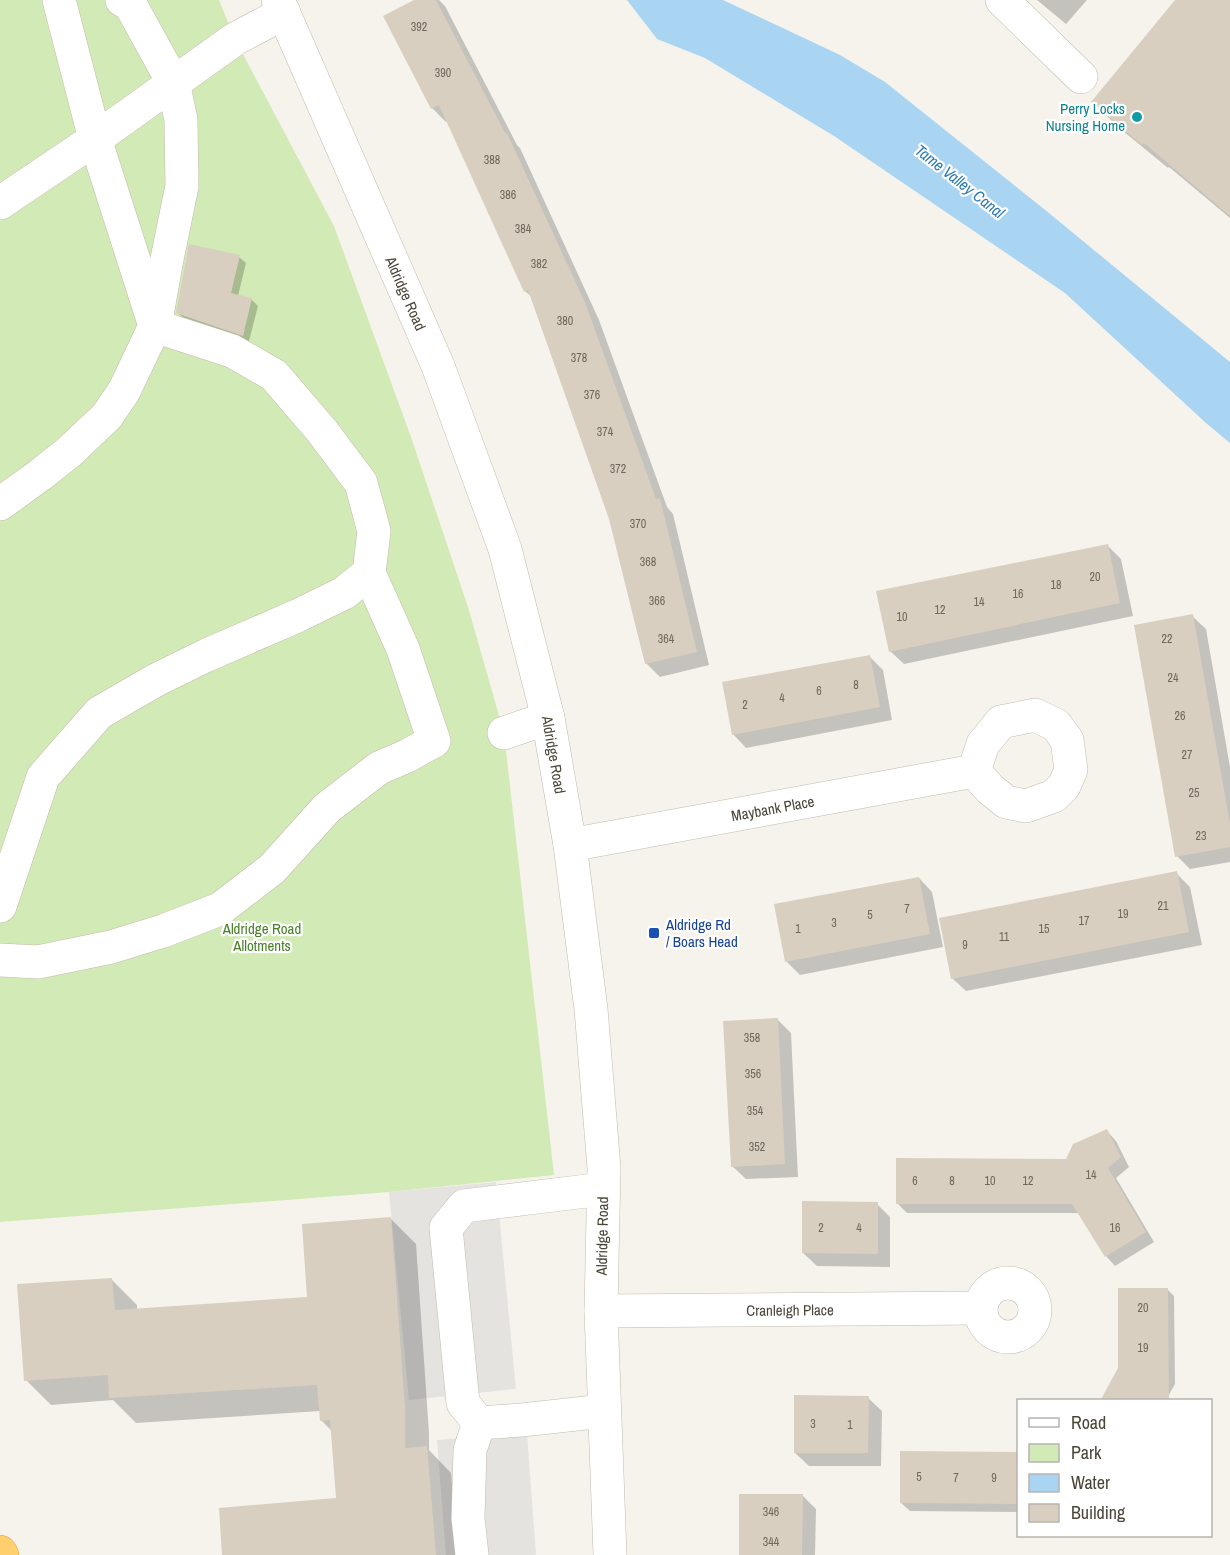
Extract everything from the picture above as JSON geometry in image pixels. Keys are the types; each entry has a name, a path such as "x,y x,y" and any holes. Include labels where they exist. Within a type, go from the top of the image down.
{"street":[{"path":"59,0 95,140 155,326"},
{"path":"0,504 69,452 107,416 124,391 155,326 182,186 181,120 173,82 130,4 122,0"},
{"path":"1002,0 1082,77"},
{"path":"0,203 95,140 173,82 281,7"},
{"name":"Aldridge Road","path":"281,7 438,366 505,549 548,718 570,846 591,1009 604,1168 601,1311 610,1555"},
{"path":"0,960 38,962 111,946 163,931 220,909 273,869 327,808 380,768 434,741 403,649 369,573 374,531 361,483 322,431 274,375 232,351 155,326"},
{"path":"0,906 43,777 99,713 156,680 207,655 344,593 369,573"},
{"path":"504,733 548,718"},
{"name":"Maybank Place","path":"570,846 974,771"},
{"path":"479,1423 463,1403 446,1228 464,1206 603,1189"},
{"name":"Cranleigh Place","path":"601,1311 980,1308"},
{"path":"479,1423 604,1411"},
{"path":"472,1555 468,1518 470,1450 479,1423"}],"green space":[{"name":"Aldridge Road Allotments","path":"0,0 219,0 235,39 334,226 411,437 468,607 504,733 554,1175 389,1192 0,1222"}],"shaded area":[{"path":"496,1182 516,1389 409,1400 389,1192"},
{"path":"527,1433 536,1555 446,1555 437,1440"}],"water":[{"name":"Tame Valley Canal","path":"627,0 723,0 840,55 885,82 1230,362 1230,443 1065,293 834,136 705,58 657,39"}],"building":[{"path":"414,0 436,0 507,133 586,305 656,499 660,498 697,652 645,664 609,519 528,290 524,292 439,105 431,109 383,16"},
{"name":"Perry Locks Nursing Home","path":"1175,0 1230,0 1230,216 1144,143 1142,145 1091,102"},
{"path":"189,244 240,255 231,293 252,298 243,336 176,313"},
{"path":"1108,544 1120,603 889,652 876,591"},
{"path":"1193,614 1230,824 1230,847 1175,857 1134,625"},
{"path":"870,655 880,707 732,735 722,682"},
{"path":"1177,871 1189,932 951,979 939,918"},
{"path":"919,877 930,934 785,962 774,904"},
{"path":"778,1018 785,1164 731,1167 723,1021"},
{"path":"1107,1129 1121,1157 1108,1168 1146,1232 1105,1257 1072,1204 896,1204 896,1158 1066,1159 1073,1144"},
{"path":"802,1201 878,1202 878,1254 802,1253"},
{"path":"391,1217 405,1407 405,1448 427,1446 436,1555 222,1555 219,1508 336,1498 330,1420 320,1421 317,1385 109,1398 108,1375 24,1381 17,1284 112,1278 115,1310 307,1297 302,1224"},
{"path":"1118,1288 1168,1288 1169,1399 1101,1399 1118,1368"},
{"path":"794,1395 869,1396 868,1453 794,1453"},
{"path":"900,1451 1017,1452 1017,1504 900,1503"},
{"path":"739,1494 803,1494 802,1555 739,1555"}],"place":[{"name":"Perry Locks Nursing Home","path":"1137,117"},
{"name":"Aldridge Rd / Boars Head","path":"654,933"}]}
